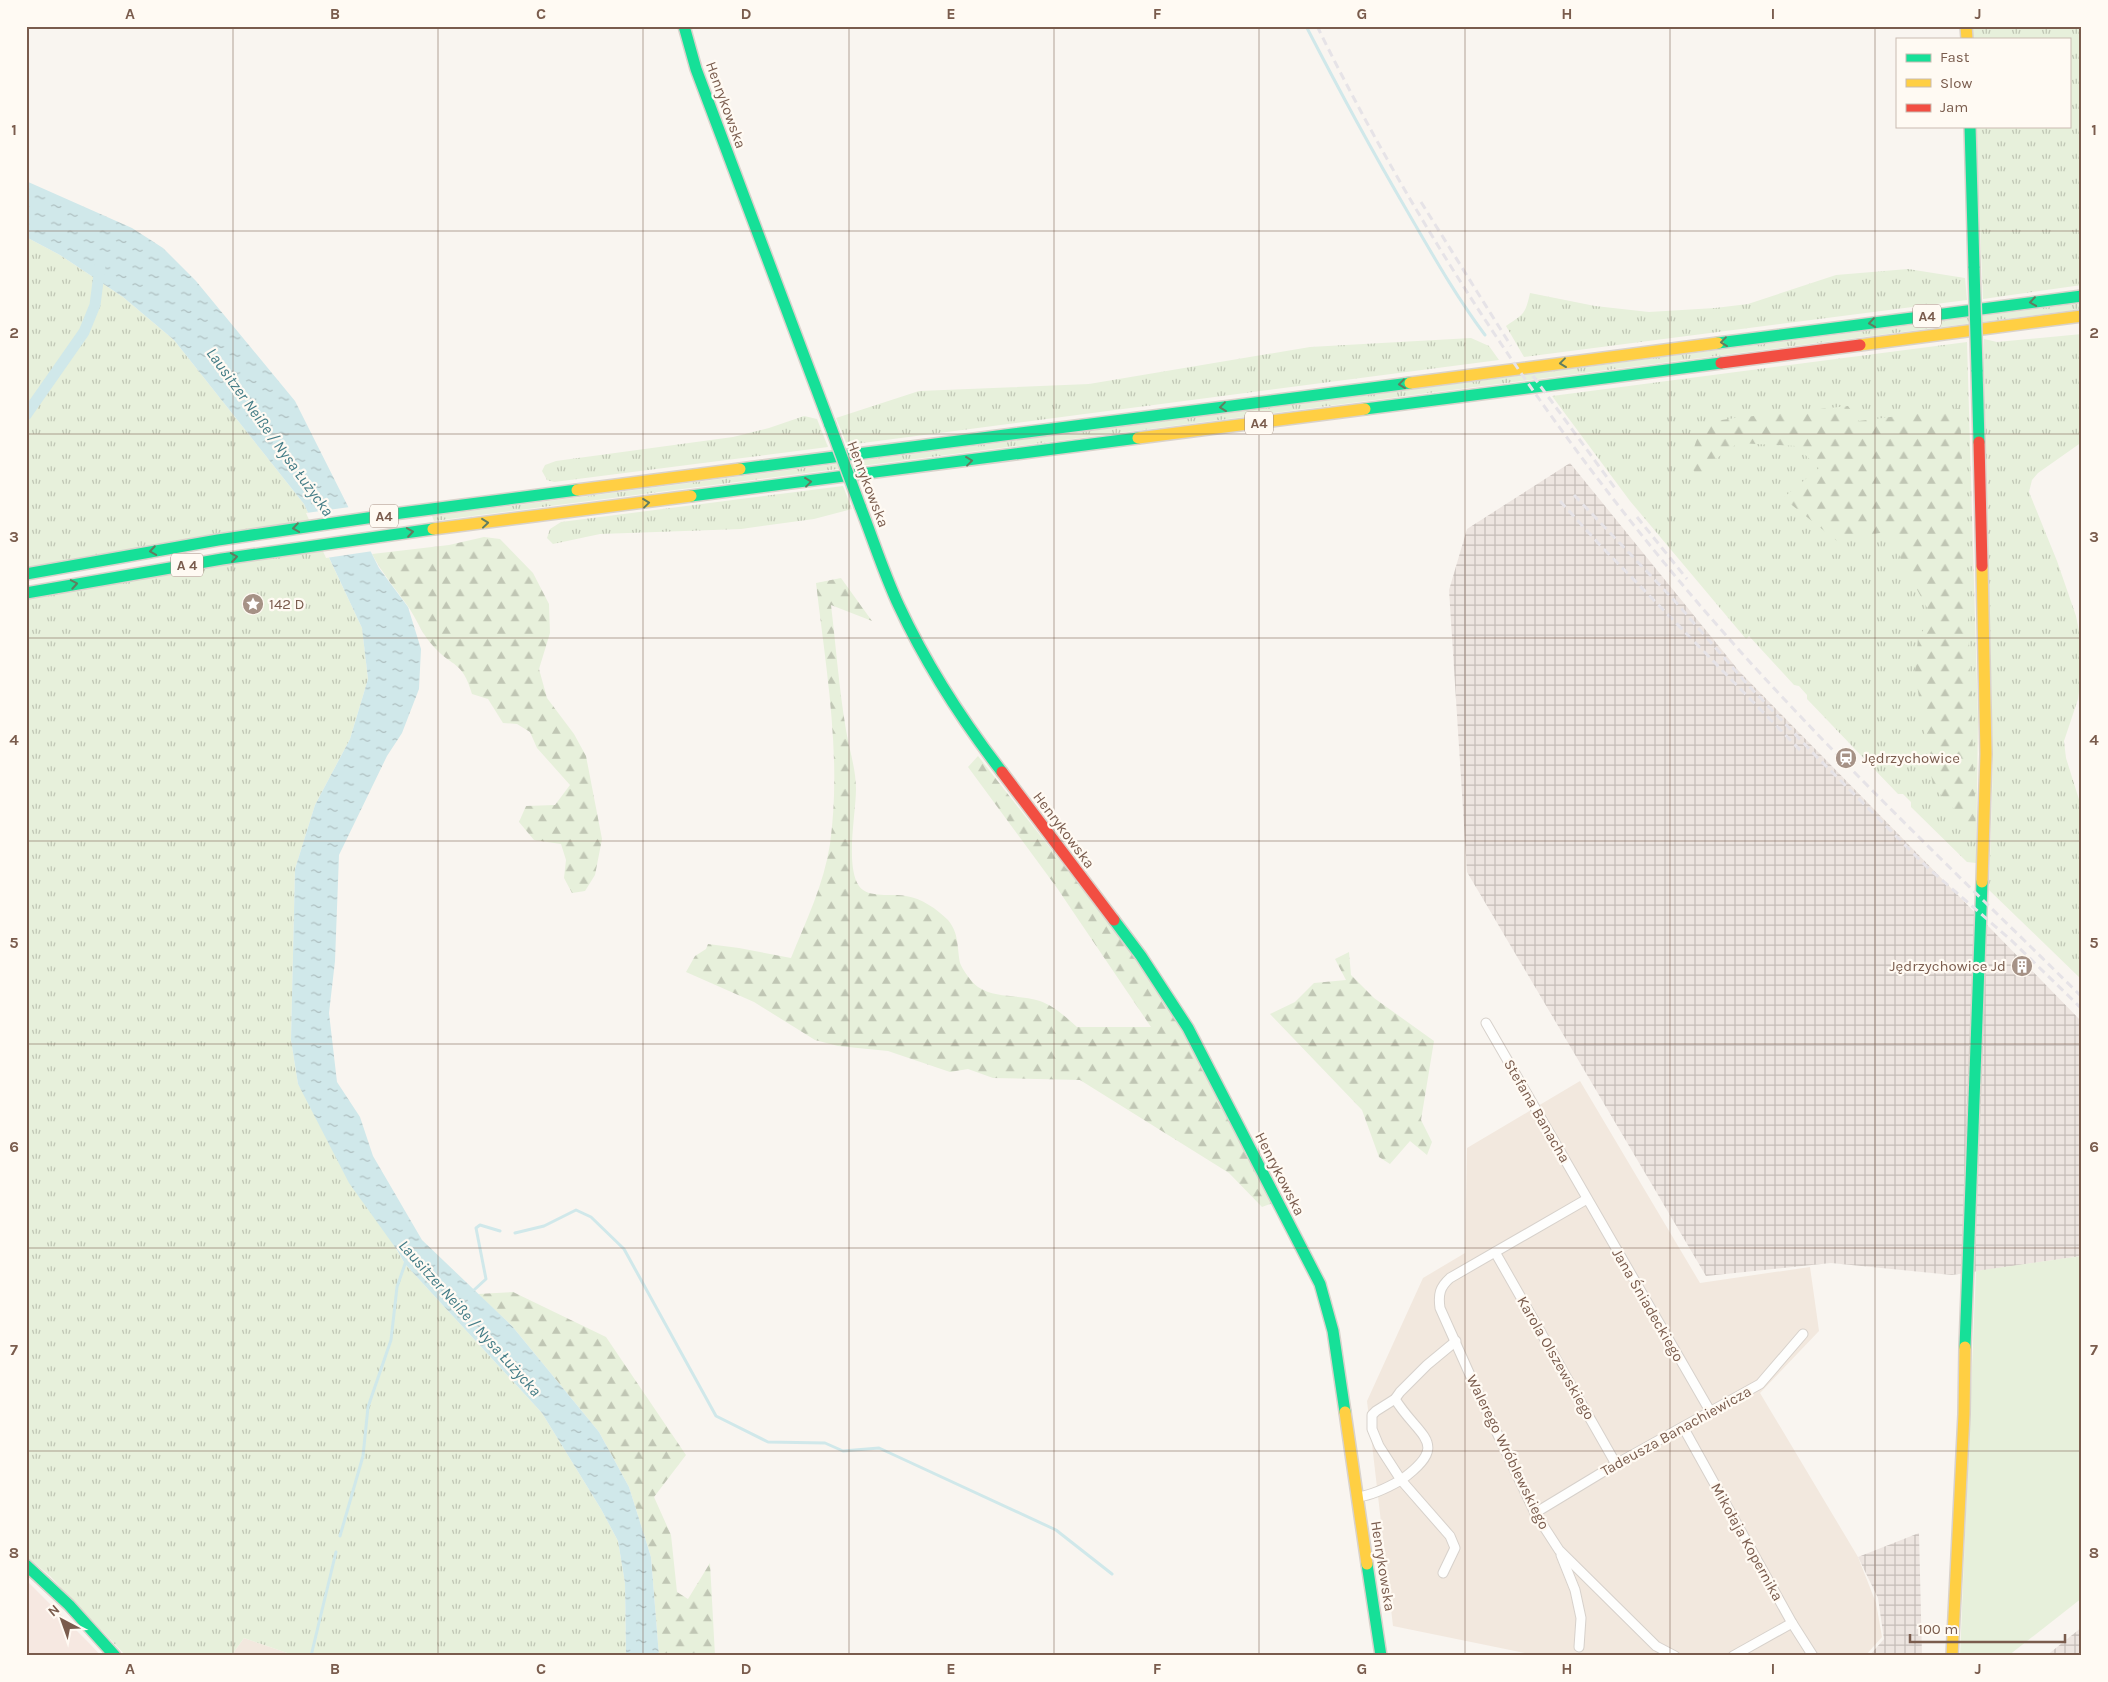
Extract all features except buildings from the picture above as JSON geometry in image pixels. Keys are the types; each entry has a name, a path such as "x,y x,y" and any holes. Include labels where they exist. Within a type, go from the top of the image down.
{"main road":[{"name":"Henrykowska","path":"684,26 696,69 898,605 935,677 971,732 1141,956 1183,1020 1320,1284 1333,1331 1381,1656"},
{"path":"1952,1656 1964,1414 1967,1268 1986,754 1970,128"},
{"name":"A4","path":"338,522 2082,296"},
{"name":"A4","path":"349,540 2082,316"},
{"name":"A 4","path":"26,574 158,550 338,522"},
{"name":"A 4","path":"26,593 213,560 349,540"},
{"path":"26,1565 69,1605 115,1656"}],"street":[{"name":"Stefana Banacha","path":"1486,1023 1587,1199"},
{"name":"Walerego Wróblewskiego","path":"1587,1199 1450,1278 1440,1290 1438,1298 1440,1308 1479,1395 1535,1513 1559,1550 1656,1646 1674,1656"},
{"name":"Jana Śniadeckiego","path":"1587,1199 1710,1411"},
{"name":"Karola Olszewskiego","path":"1496,1252 1616,1464"},
{"name":"Tadeusza Banachiewicza","path":"1535,1513 1616,1464 1760,1384 1803,1334"},
{"path":"1443,1573 1455,1548 1450,1536 1401,1480 1380,1446 1372,1429 1371,1422 1376,1411 1395,1399 1427,1365 1456,1341"},
{"path":"1358,1497 1381,1491 1401,1480 1418,1467 1429,1452 1428,1442 1395,1399"},
{"name":"Mikołaja Kopernika","path":"1683,1427 1792,1623 1813,1656"},
{"path":"1559,1550 1575,1590 1581,1618 1579,1647"},
{"path":"1733,1656 1792,1623"}],"shaded area":[{"path":"1570,463 1739,671 2082,1022 2082,1256 1952,1275 1831,1263 1706,1276 1467,872 1449,590 1467,529"},
{"path":"1580,1081 1700,1283 1810,1267 1819,1331 1760,1393 1858,1557 1876,1603 1882,1637 1865,1656 1539,1656 1393,1626 1367,1401 1423,1278 1465,1253 1467,1148"},
{"path":"1919,1533 1922,1656 1869,1656 1884,1639 1878,1598 1858,1557"},
{"path":"26,1580 90,1644 101,1656 26,1656"},
{"path":"2082,1627 2082,1656 2046,1656"},
{"path":"244,1638 296,1656 231,1656"}],"green space":[{"path":"1973,26 2082,26 2082,285 1983,299 1976,128 2070,128 2070,38 1973,38"},
{"path":"26,237 60,255 123,297 174,340 304,504 314,525 26,573"},
{"path":"1908,269 1965,278 1967,300 1524,357 1506,326 1525,310 1530,293 1595,306 1649,312 1715,308 1748,304 1836,275"},
{"path":"2082,303 2082,309 434,521 432,516"},
{"path":"2082,334 2082,442 2038,473 2032,480 2029,492 2057,561 2076,616 2082,646 2082,668 2078,699 2064,741 2066,758 2082,809 2082,980 1989,890 1993,763 1984,339 1997,342"},
{"path":"1471,338 1489,346 1499,360 847,445 836,418 919,391 1089,384 1310,347"},
{"path":"1967,342 1978,721 1976,863 1967,862 1911,807 1911,802 1903,794 1898,794 1807,699 1807,695 1799,686 1794,685 1749,636 1746,639 1630,501 1552,396"},
{"path":"1848,406 1859,421 1960,408 1976,834 1933,786 1915,672 1918,638 1932,617 1901,560 1891,531 1837,541 1783,498 1819,468 1796,446 1738,443 1717,458 1701,483 1689,463 1702,423"},
{"path":"804,416 817,419 828,447 554,482 547,480 542,471 545,465 556,461 733,437 769,428"},
{"path":"843,486 852,509 814,519 741,529 600,534 553,544 547,538 550,529 561,522"},
{"path":"484,537 500,539 533,573 549,604 550,633 539,669 547,698 574,734 586,756 602,839 595,875 585,891 572,893 564,878 566,860 561,844 534,840 519,822 526,806 555,805 570,785 537,748 530,732 517,724 503,723 488,699 472,694 465,675 430,642 411,610 384,574 372,554 449,545"},
{"path":"323,545 362,628 368,679 350,739 315,805 295,869 291,1040 298,1084 405,1264 542,1413 601,1509 618,1541 625,1583 626,1656 296,1656 244,1638 231,1656 126,1656 50,1576 26,1556 26,593"},
{"path":"841,578 872,621 831,605 839,683 856,782 852,853 855,877 859,886 868,893 912,897 939,912 952,925 963,969 978,987 985,991 1040,1001 1055,1009 1077,1027 1151,1027 1057,888 968,767 978,756 1106,919 1185,1031 1273,1203 1262,1207 1229,1173 1080,1080 993,1078 968,1069 950,1072 888,1051 838,1046 815,1040 754,1002 686,972 695,956 706,949 708,944 791,958 808,916 819,888 830,844 834,779 828,680 816,583"},
{"path":"1349,952 1351,975 1374,998 1434,1041 1421,1120 1432,1142 1427,1155 1410,1141 1390,1164 1379,1157 1362,1110 1270,1014 1295,1002 1314,983 1346,980 1335,959"},
{"path":"2082,1256 2082,1598 2008,1656 1960,1656 1976,1271"},
{"path":"513,1292 606,1337 686,1455 654,1497 671,1535 677,1592 688,1599 710,1563 715,1656 659,1656 651,1557 629,1487 599,1432 512,1326 478,1294"}],"water":[{"name":"Lausitzer Neiße / Nysa Łużycka","path":"26,181 132,228 163,248 196,281 295,401 379,568 408,607 421,649 419,689 402,733 387,756 339,855 335,961 329,1013 337,1082 360,1117 373,1156 422,1240 512,1326 599,1432 629,1487 651,1557 659,1656 626,1656 625,1583 618,1541 601,1509 542,1413 405,1264 349,1183 298,1084 291,1040 295,869 315,805 350,739 368,679 362,628 304,504 174,340 123,297 60,255 26,237"}],"pier":[{"path":"350,507 373,551 326,558 306,513"}],"waterway":[{"path":"1306,26 1406,209 1453,289 1485,335"},
{"path":"26,415 84,332 95,305 100,266"},
{"path":"515,1233 544,1226 576,1210 591,1217 624,1249 716,1416 768,1442 825,1443 843,1451 879,1448 1056,1530 1112,1574"},
{"path":"474,1290 486,1279 476,1228 480,1225 500,1231"},
{"name":"Lausitzer Neiße / Nysa Łużycka","path":"340,1536 363,1456 368,1407 391,1340 397,1287 406,1261"},
{"path":"311,1656 336,1552"}],"railway":[{"path":"1317,26 1360,110 1406,193 1455,273 1507,353 1561,430 1618,505 1677,579 1780,695 1908,826 2082,997"},
{"path":"1421,202 1511,346"},
{"path":"1533,376 1617,491"},
{"path":"1574,495 1673,599 1748,685 1815,755 1927,867 2011,940 2082,1009"},
{"path":"1560,501 1599,544 1801,751"},
{"path":"1637,517 1687,579"}],"traffic: fast":[{"path":"684,26 696,69 830,425"},
{"path":"1970,128 1974,268"},
{"path":"1974,268 1977,370"},
{"path":"1718,343 2082,296"},
{"path":"1365,409 1721,363"},
{"path":"1977,370 1979,442"},
{"path":"740,469 1410,383"},
{"path":"830,425 860,506"},
{"path":"691,496 1138,438"},
{"path":"26,574 218,540 577,490"},
{"path":"860,506 883,569 921,650 959,712 1002,772"},
{"path":"26,593 222,559 433,529"},
{"path":"1965,1347 1982,882"},
{"path":"1114,920 1141,956 1188,1028 1320,1284 1333,1331 1345,1412"},
{"path":"1367,1564 1381,1656"},
{"path":"26,1565 69,1605 115,1656"}],"traffic: slow":[{"path":"1966,26 1967,38"},
{"path":"1860,345 2082,316"},
{"path":"1410,383 1718,343"},
{"path":"1138,438 1365,409"},
{"path":"577,490 740,469"},
{"path":"433,529 691,496"},
{"path":"1982,566 1986,754 1982,882"},
{"path":"1952,1656 1964,1414 1965,1347"},
{"path":"1345,1412 1367,1564"}],"traffic: jam":[{"path":"1721,363 1860,345"},
{"path":"1979,442 1982,566"},
{"path":"1002,772 1114,920"}],"place":[{"name":"142 D","path":"253,604"},
{"name":"Jędrzychowice","path":"1846,758"},
{"name":"Jędrzychowice Jd","path":"2022,966"}]}
